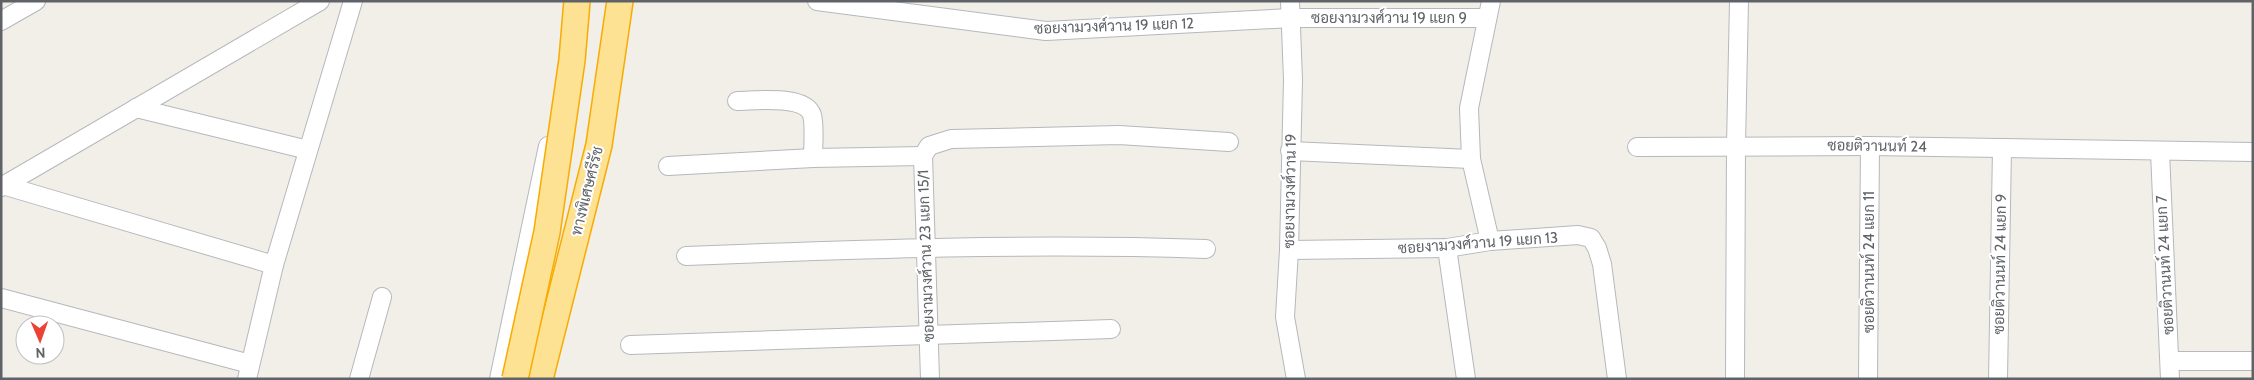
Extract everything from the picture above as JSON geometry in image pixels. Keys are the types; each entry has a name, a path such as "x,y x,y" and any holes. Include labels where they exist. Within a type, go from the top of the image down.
{"highway":[{"name":"ทางพิเศษศรีรัช","path":"516,379 547,232 570,79 579,1"},
{"name":"ทางพิเศษศรีรัช","path":"540,379 599,144 620,1"}],"street":[{"path":"1,20 36,1"},
{"path":"3,187 320,1"},
{"path":"1,298 248,371 274,265 353,1"},
{"path":"499,379 579,1"},
{"name":"ซอยงามวงศ์วาน 19 แยก 12","path":"817,1 1046,31 1291,10"},
{"path":"1735,379 1739,1"},
{"name":"ซอยงามวงศ์วาน 19 แยก 9","path":"1291,10 1489,10"},
{"name":"ซอยงามวงศ์วาน 19","path":"1291,10 1293,80 1289,250 1285,317 1296,379"},
{"path":"1489,10 1469,108 1471,159 1490,241"},
{"path":"737,101 795,101 806,108 812,115 813,158"},
{"path":"136,108 308,150"},
{"name":"ซอยงามวงศ์วาน 23 แยก 15/1","path":"930,379 923,156 930,146 952,139 1119,135 1229,142"},
{"name":"ซอยติวานนท์ 24","path":"1637,147 1736,145 1870,146 2253,152"},
{"name":"ซอยติวานนท์ 24 แยก 11","path":"1868,379 1870,146"},
{"name":"ซอยติวานนท์ 24 แยก 9","path":"1998,379 2002,148"},
{"path":"1290,151 1471,159"},
{"name":"ซอยติวานนท์ 24 แยก 7","path":"2160,152 2170,370"},
{"path":"668,166 813,158 923,156"},
{"path":"3,187 274,265"},
{"name":"ซอยงามวงศ์วาน 19 แยก 13","path":"1289,250 1448,248 1490,241 1578,235 1591,238 1597,248 1602,264 1617,379"},
{"path":"686,256 927,246 1206,248"},
{"path":"1448,248 1466,379"},
{"path":"359,379 382,297"},
{"path":"630,345 1111,329"},
{"path":"2170,370 2253,361"}]}
